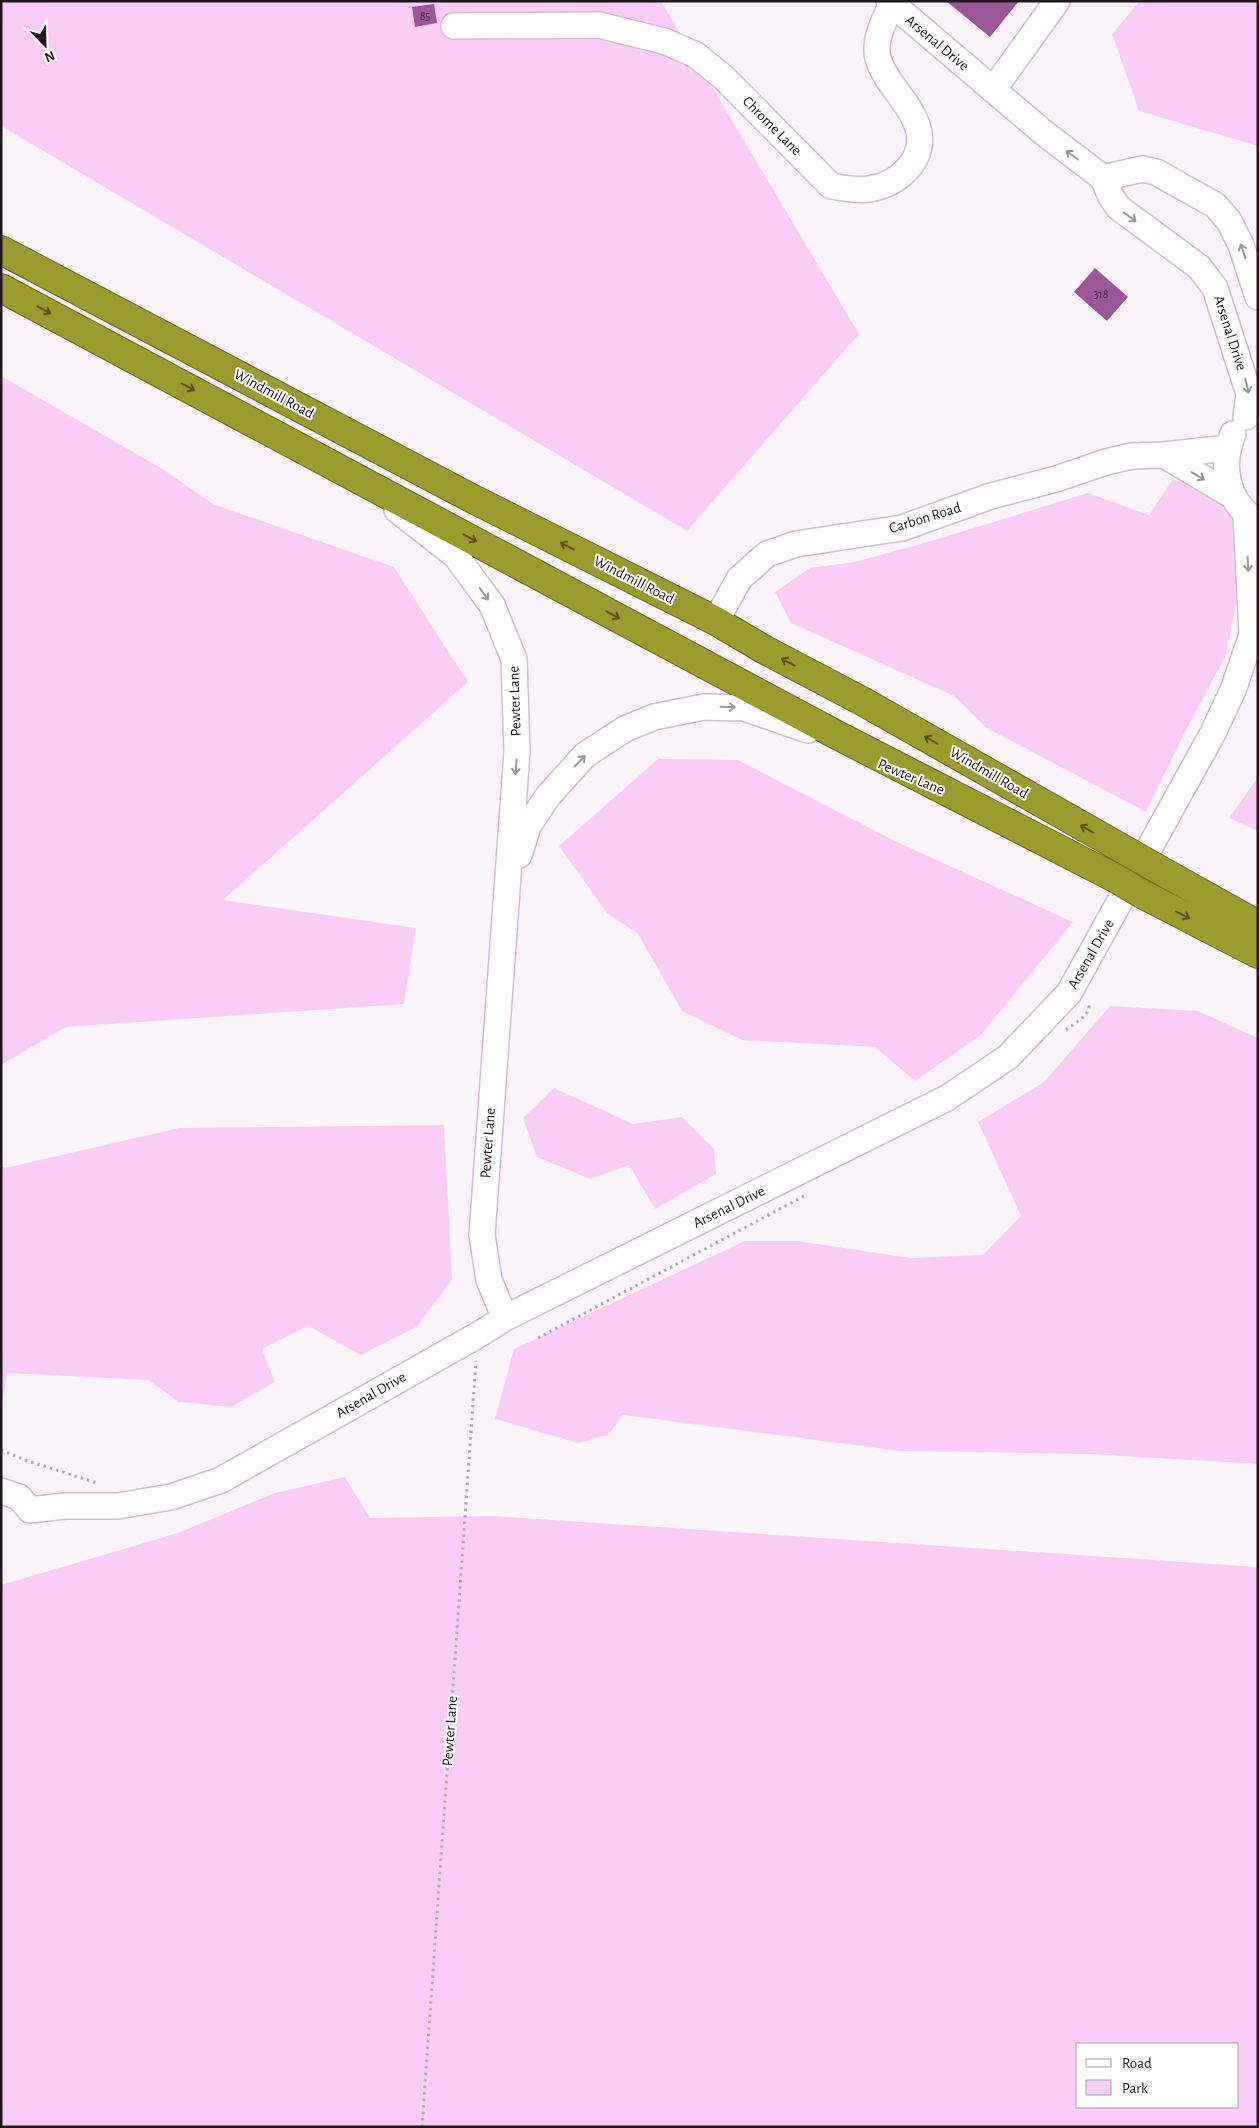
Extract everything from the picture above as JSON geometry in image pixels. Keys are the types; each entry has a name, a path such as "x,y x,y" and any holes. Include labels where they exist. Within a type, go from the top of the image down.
{"highway":[{"name":"Windmill Road","path":"1,250 473,499 716,621 764,650 862,701 1258,925"},
{"path":"1,288 835,734 1258,954"}],"lane":[{"path":"993,90 1057,1"},
{"name":"Arsenal Drive","path":"893,2 1044,134 1103,178 1111,197 1119,208 1199,267 1215,288 1249,394 1252,413"},
{"name":"Chrome Lane","path":"454,26 599,25 664,41 696,55 723,77 831,186 851,190 870,189 888,183 906,172 916,160 919,139 917,125 878,58 877,42 893,2"},
{"path":"1103,178 1142,169 1156,172 1215,205 1229,221 1241,244 1255,288 1215,288"},
{"name":"Pewter Lane","path":"220,404 252,429 395,508 456,556 492,604 514,658 517,752 482,1235 489,1280 505,1318"},
{"path":"1228,448 1233,434 1252,413"},
{"name":"Arsenal Drive","path":"1,1491 19,1497 30,1510 65,1506 118,1506 171,1497 221,1480 505,1318 947,1098 1008,1057 1069,993 1213,733 1233,690 1255,630 1246,511 1226,476 1228,448"},
{"name":"Carbon Road","path":"716,621 739,579 767,554 796,544 902,528 991,496 1132,456 1164,455 1228,448"},
{"path":"1164,455 1246,511"},
{"name":"Pewter Lane","path":"501,964 517,859 528,826 548,796 585,755 625,729 654,717 704,707 744,708 796,725 922,784 951,794"}],"path":[{"path":"1063,1033 1086,1014 1093,997"},
{"path":"538,1338 808,1194"},
{"name":"Pewter Lane","path":"422,2127 478,1335"},
{"path":"1,1450 25,1460 99,1484"}],"green space":[{"path":"1,1 661,1 859,334 687,531 1,126"},
{"path":"1140,1 1258,1 1258,146 1139,111 1112,34"},
{"path":"1,376 161,468 213,504 394,567 468,682 223,900 416,928 404,1004 66,1027 1,1065"},
{"path":"1173,479 1212,492 1234,509 1250,540 1225,657 1185,732 1146,812 985,727 954,696 791,623 775,592 810,568 855,562 1088,493 1149,515"},
{"path":"658,759 738,760 897,842 1073,922 981,1035 915,1081 875,1047 742,1040 682,1011 638,934 607,913 559,846"},
{"path":"1258,777 1258,831 1229,818"},
{"path":"1110,1006 1198,1011 1258,1038 1258,1464 1089,1454 900,1451 623,1415 608,1435 578,1443 495,1419 514,1349 745,1241 798,1241 910,1258 983,1255 1021,1216 978,1122 1044,1082"},
{"path":"554,1088 633,1124 682,1117 714,1149 716,1174 655,1209 629,1165 590,1179 537,1157 523,1118"},
{"path":"444,1125 452,1280 415,1328 361,1355 308,1326 262,1349 275,1382 231,1407 179,1402 148,1380 7,1373 3,1399 1,1399 1,1166 5,1168 179,1128"},
{"path":"345,1477 370,1518 493,1516 1258,1567 1258,2127 1,2127 1,1585 178,1533 275,1493"}],"building":[{"path":"946,1 1019,1 990,37"},
{"path":"434,4 437,23 415,27 412,7"},
{"path":"1095,268 1128,297 1107,321 1074,292"}]}
